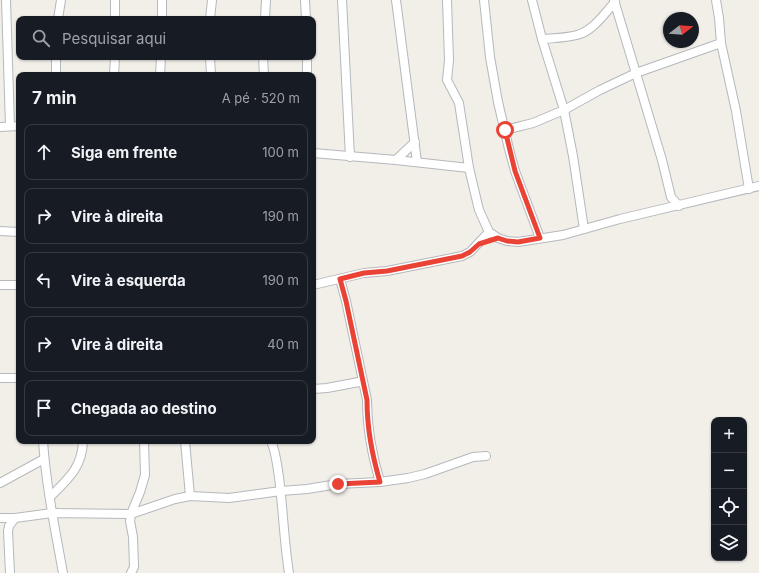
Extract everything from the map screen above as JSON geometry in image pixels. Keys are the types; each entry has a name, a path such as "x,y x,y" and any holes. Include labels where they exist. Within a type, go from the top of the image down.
{"street":[{"path":"6,0 10,126"},
{"path":"58,16 61,0"},
{"path":"115,0 115,16"},
{"path":"162,0 162,16"},
{"path":"210,16 212,0"},
{"path":"265,16 266,0"},
{"path":"305,0 306,16"},
{"path":"342,0 350,157"},
{"path":"396,0 417,162"},
{"path":"447,0 449,60 448,80 459,104 469,168 479,210 489,232 498,238 518,242 563,235 759,186"},
{"path":"484,0 490,57 498,102 515,171 540,238"},
{"path":"532,0 542,39 564,110 573,156 584,229"},
{"path":"716,0 721,44 736,111 749,189"},
{"path":"542,39 565,37 582,33 598,21 614,1"},
{"path":"614,1 662,160 671,197 679,206"},
{"path":"505,130 533,123 564,110 600,90 636,73 721,44"},
{"path":"56,60 56,72"},
{"path":"114,72 115,60"},
{"path":"160,60 160,72"},
{"path":"210,60 211,72"},
{"path":"262,60 264,72"},
{"path":"307,60 307,72"},
{"path":"0,127 16,126"},
{"path":"396,160 415,142"},
{"path":"316,153 469,168"},
{"path":"664,209 671,197"},
{"path":"0,231 16,232"},
{"path":"316,284 364,273 387,271 462,256 470,252 479,244 489,232"},
{"path":"479,244 498,238"},
{"path":"340,279 367,400 367,417 371,444 380,482"},
{"path":"0,285 16,285"},
{"path":"0,378 16,378"},
{"path":"316,389 359,382 363,383"},
{"path":"43,444 52,513 63,573"},
{"path":"50,497 73,474 80,462 83,444"},
{"path":"131,573 134,567 133,537 130,521 131,514 145,475 144,444"},
{"path":"184,444 190,496"},
{"path":"273,444 275,448 281,491 285,543 290,573"},
{"path":"0,518 15,518 52,513 131,514 175,499 190,496 229,498 338,484 380,482 413,476 473,457 486,456"},
{"path":"0,483 44,460"},
{"path":"10,573 8,531 9,526 15,518"}],"route":[{"path":"338,484 380,482 371,444 367,417 367,400 340,279 364,273 387,271 462,256 470,252 479,244 498,238 518,242 540,238 515,171 505,130"}]}
